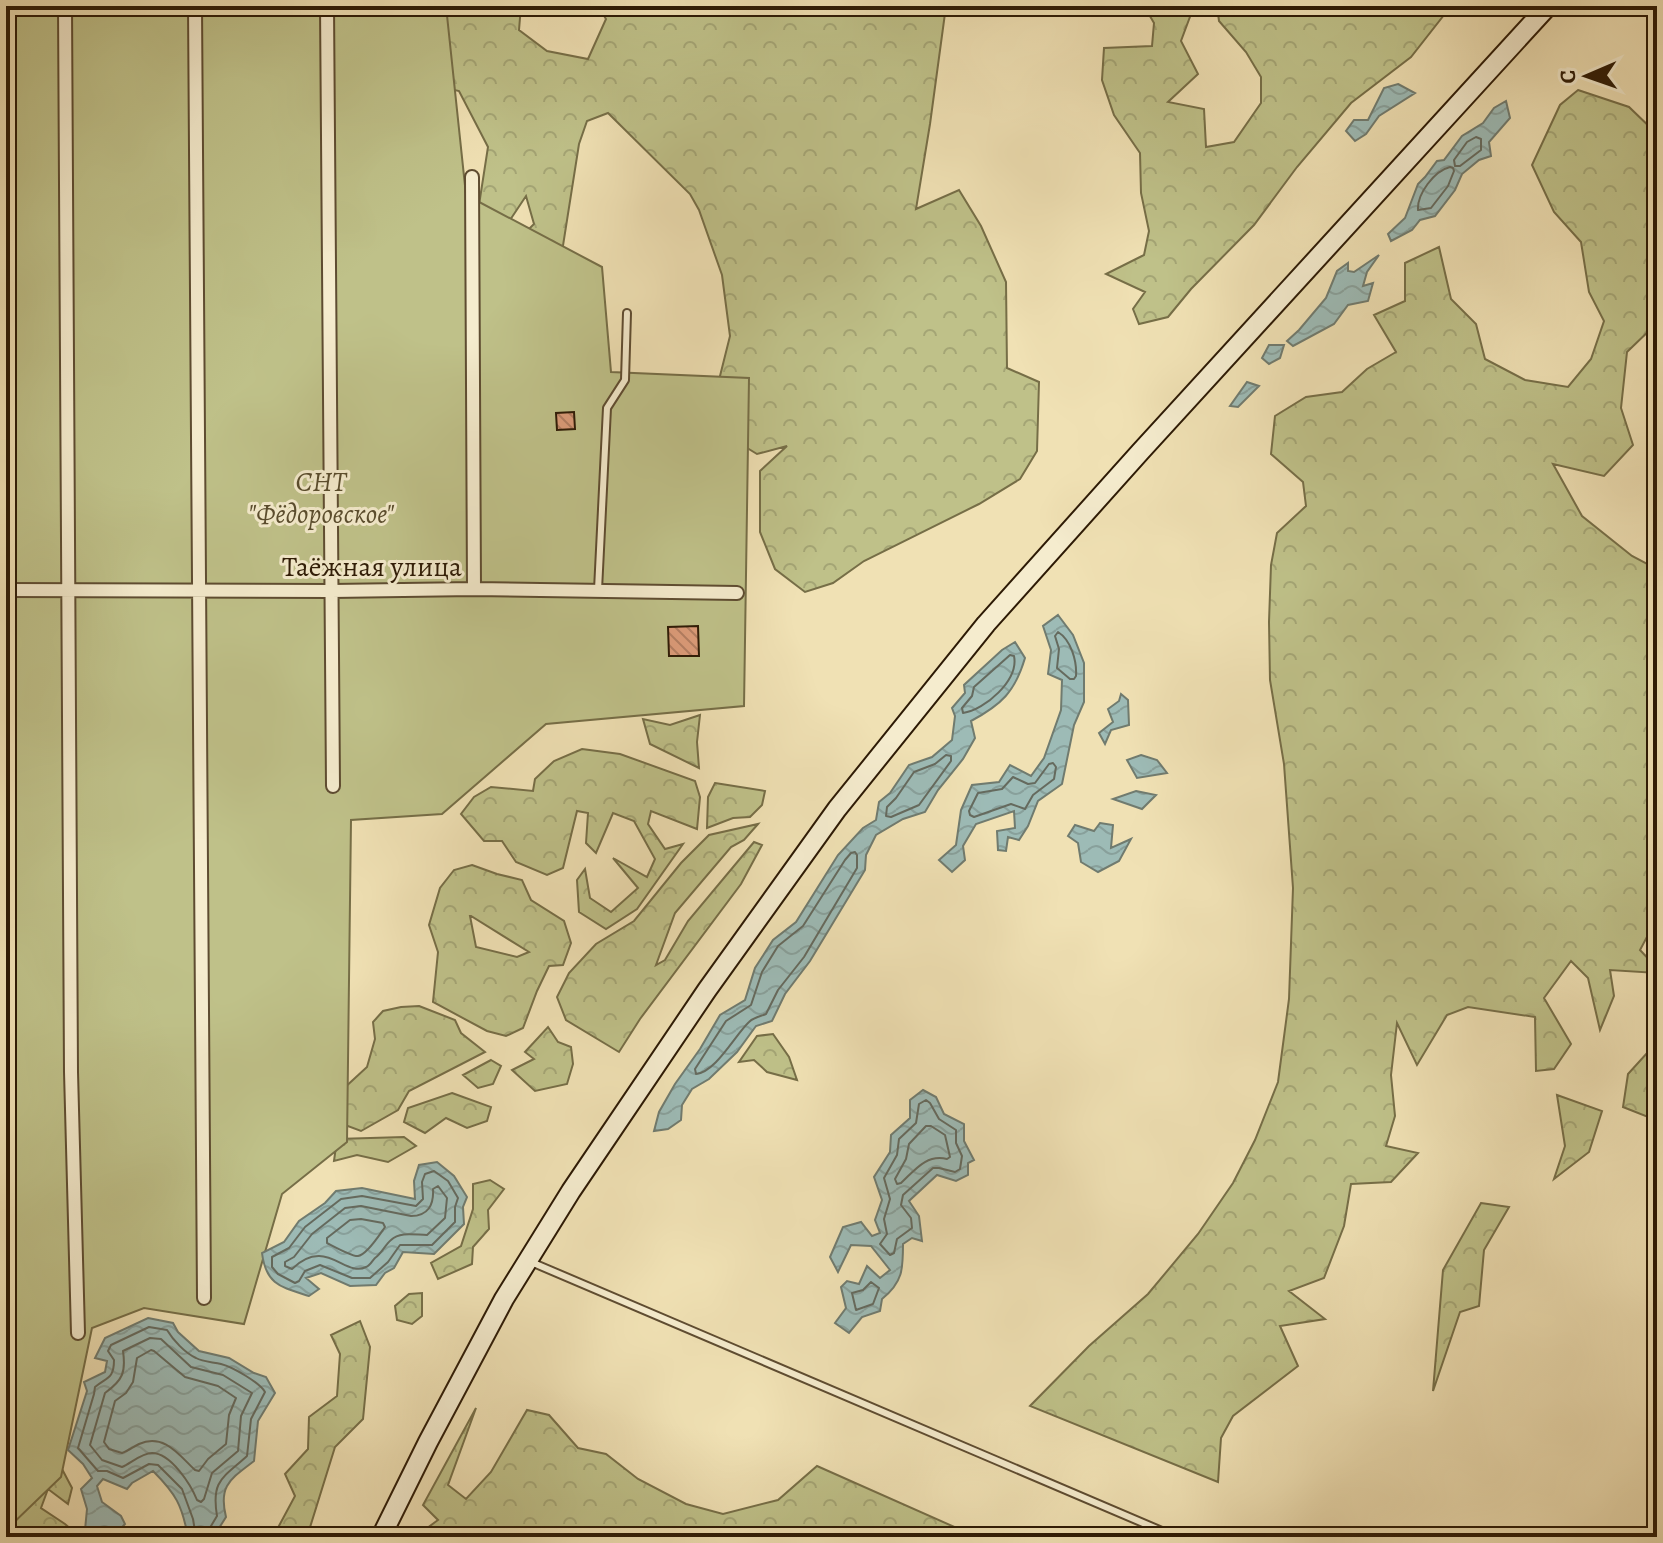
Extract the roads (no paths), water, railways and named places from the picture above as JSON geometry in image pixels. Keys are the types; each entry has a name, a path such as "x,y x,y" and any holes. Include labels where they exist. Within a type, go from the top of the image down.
{"main road":[{"path":"381,1537 428,1442 527,1261 707,990 837,809 976,636 1548,6"}],"street":[{"path":"65,6 71,1056 78,1333"},
{"path":"195,6 204,1298"},
{"path":"327,6 333,786"},
{"path":"472,177 474,589"},
{"name":"Таёжная улица","path":"6,590 474,589 737,593"}],"lane":[{"path":"598,590 607,408 625,380 627,313"},
{"path":"527,1261 1176,1537"}],"water":[{"path":"1398,84 1415,93 1379,116 1366,134 1355,141 1346,131 1354,120 1368,120 1384,88"},
{"path":"1506,101 1510,118 1489,142 1491,156 1479,160 1462,174 1455,190 1435,216 1420,220 1412,230 1391,241 1388,234 1405,218 1418,184 1437,161 1444,160 1462,136 1483,123 1494,108"},
{"path":"1379,255 1367,272 1363,286 1373,283 1368,301 1348,305 1334,324 1293,346 1287,341 1326,298 1337,271 1348,263 1348,271 1354,272"},
{"path":"1269,345 1284,345 1280,358 1269,364 1262,358"},
{"path":"1247,382 1259,386 1238,407 1230,406"},
{"path":"1058,615 1073,635 1084,663 1084,702 1074,725 1062,784 1038,801 1019,840 1008,837 1006,851 998,850 997,831 1015,828 1014,811 976,824 963,846 965,860 952,872 939,860 956,845 961,810 972,785 999,782 1010,765 1031,776 1044,758 1061,710 1062,680 1048,674 1051,650 1043,626"},
{"path":"1015,642 1025,658 1017,680 999,703 971,721 975,738 925,812 903,819 876,835 866,855 865,870 810,961 785,994 772,1021 756,1026 737,1052 709,1079 692,1089 682,1105 681,1120 668,1129 654,1131 659,1112 720,1015 745,1000 755,968 773,940 796,922 838,855 863,828 876,820 879,802 890,793 909,765 932,757 952,740 955,716 952,708 965,693 964,685"},
{"path":"1121,694 1128,700 1129,725 1111,730 1105,744 1099,733 1113,722 1108,709 1119,701"},
{"path":"1141,755 1157,760 1167,773 1137,778 1127,760"},
{"path":"1136,791 1156,795 1142,809 1113,799"},
{"path":"1100,823 1113,825 1111,848 1131,839 1119,861 1098,872 1081,862 1078,843 1068,836 1075,825 1094,831"},
{"path":"923,1090 936,1097 944,1114 964,1124 964,1141 974,1160 968,1163 968,1175 956,1181 937,1175 909,1201 919,1216 922,1241 912,1238 903,1244 900,1274 894,1287 882,1299 880,1311 862,1317 849,1333 835,1323 846,1308 841,1287 847,1281 859,1284 867,1266 880,1278 890,1270 871,1246 851,1245 838,1272 830,1257 843,1227 861,1222 872,1236 880,1233 875,1220 882,1200 874,1177 890,1152 891,1135 910,1118 910,1100"},
{"path":"437,1162 454,1176 467,1197 463,1207 464,1224 434,1254 403,1252 394,1268 385,1273 376,1285 350,1286 321,1273 306,1278 319,1289 309,1296 283,1287 271,1278 262,1253 284,1242 299,1221 336,1191 362,1188 415,1199 414,1181 419,1165"},
{"path":"148,1318 173,1323 178,1332 199,1351 229,1358 266,1377 275,1393 258,1421 254,1461 233,1478 225,1490 226,1517 214,1536 188,1537 177,1501 153,1471 127,1489 103,1479 97,1486 102,1502 121,1516 125,1524 113,1537 103,1537 85,1530 87,1509 81,1489 92,1478 68,1450 87,1391 84,1382 105,1372 107,1361 95,1358 105,1338"}],"park label":[{"name":"СНТ \"Фёдоровское\"","path":"321,497"}]}
